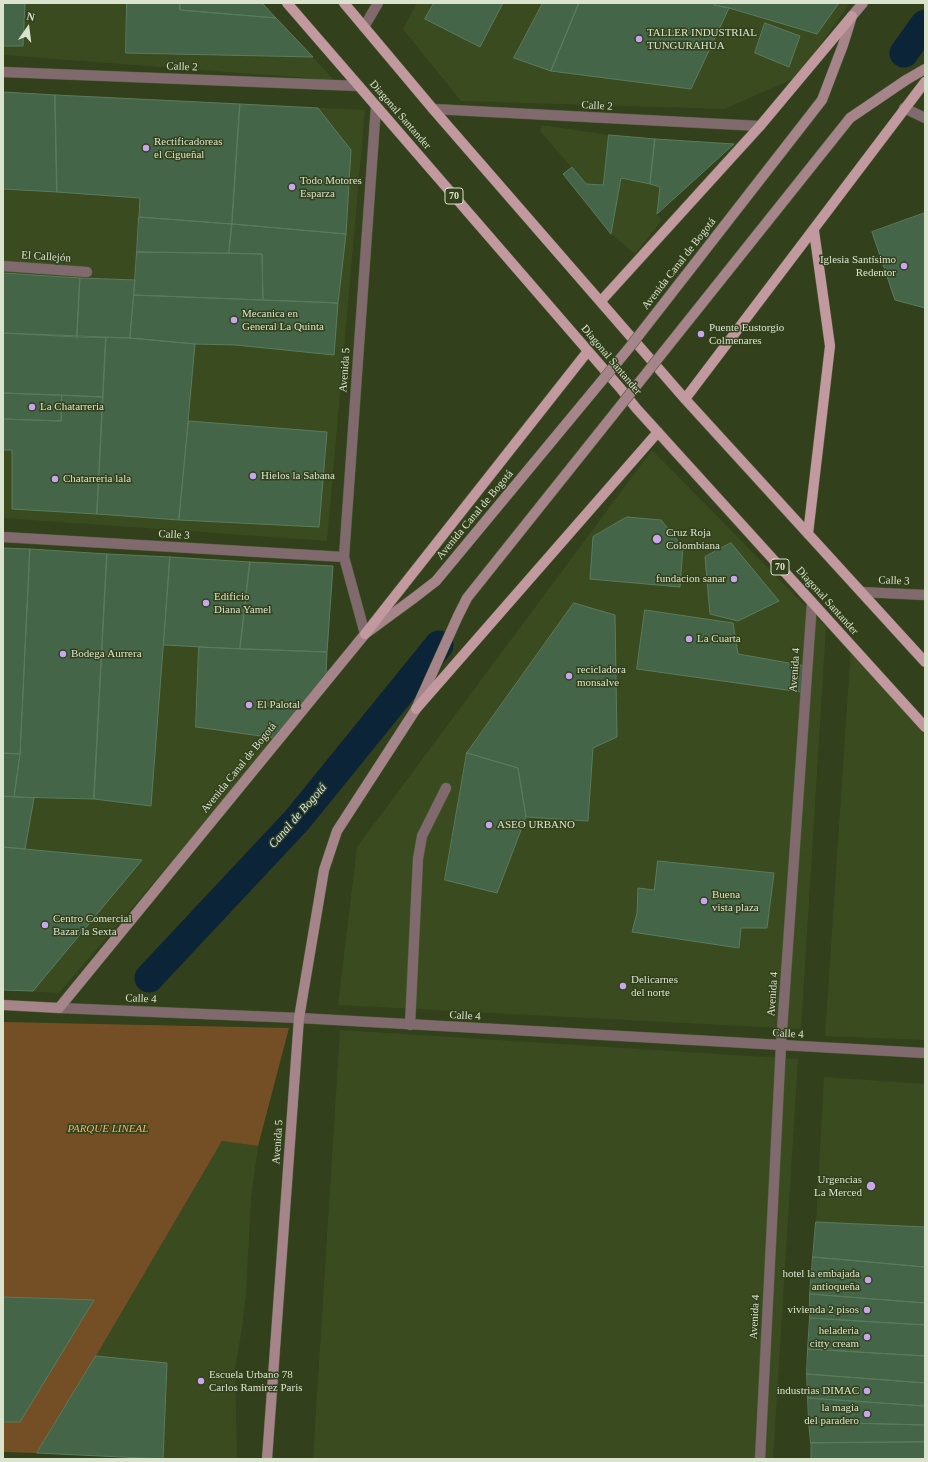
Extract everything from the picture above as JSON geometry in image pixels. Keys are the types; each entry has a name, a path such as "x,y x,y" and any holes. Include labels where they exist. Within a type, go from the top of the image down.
{"main road":[{"name":"Diagonal Santander","path":"287,3 636,408 925,727"},
{"path":"344,3 433,109 685,399 925,662"},
{"name":"Avenida Canal de Bogotá","path":"59,1008 365,634 436,581 629,348 822,100 844,46 852,16 863,3"},
{"path":"600,301 760,126 852,16"},
{"path":"416,709 467,598 850,118 925,69"},
{"path":"685,399 814,231 904,108 925,82"},
{"path":"808,534 830,346 814,231"},
{"path":"365,634 588,351"},
{"path":"416,709 658,432"},
{"name":"Avenida 5","path":"267,1459 299,1018 324,870 337,831 416,709"},
{"name":"Calle 4","path":"3,1005 59,1008"}],"street":[{"path":"364,27 378,3"},
{"name":"Calle 2","path":"3,72 359,86"},
{"name":"Avenida 5","path":"365,634 344,557 376,106"},
{"path":"904,108 925,118"},
{"name":"Calle 2","path":"433,109 760,126"},
{"name":"El Callejón","path":"3,266 87,272"},
{"name":"Calle 3","path":"3,537 344,557"},
{"name":"Calle 3","path":"861,592 925,594"},
{"name":"Avenida 4","path":"760,1459 781,1045 812,602"},
{"path":"410,1024 418,859 422,836 446,788"},
{"name":"Calle 4","path":"59,1008 299,1018 925,1053"}],"shaded area":[{"path":"3,3 262,3 334,80 3,55"},
{"path":"417,3 850,3 797,77 724,109 461,101 403,29"},
{"path":"3,92 365,110 327,541 3,518"},
{"path":"541,125 609,135 603,185 586,184 540,131"},
{"path":"621,178 660,187 657,214 662,220 635,254 611,234"},
{"path":"652,450 826,627 801,1029 338,1005 357,847"},
{"path":"3,548 333,566 326,675 173,860 59,993 3,990"},
{"path":"851,647 925,731 925,1040 825,1036"},
{"path":"340,1030 798,1059 773,1459 313,1459"},
{"path":"824,1077 925,1084 925,1227 816,1222"},
{"path":"222,1141 258,1146 251,1199 246,1293 242,1329 235,1368 237,1459 163,1459 167,1363 96,1356"}],"green space":[{"name":"PARQUE LINEAL","path":"3,1022 289,1028 258,1146 222,1141 96,1356 37,1453 3,1452"}],"building":[{"path":"3,3 25,3 23,46 3,46"},
{"path":"127,3 180,3 180,10 276,18 313,57 126,53"},
{"path":"180,3 262,3 276,18 180,10"},
{"path":"434,3 503,3 480,47 425,19"},
{"path":"543,3 579,3 551,71 514,58"},
{"name":"TALLER INDUSTRIAL TUNGURAHUA","path":"579,3 715,3 714,5 729,8 691,89 551,71"},
{"path":"715,3 839,3 817,34 714,5"},
{"path":"765,23 800,36 789,67 755,53"},
{"path":"3,92 55,95 57,192 3,189"},
{"name":"Rectificadoreas el Cigueñal","path":"55,95 240,104 232,224 139,217 140,198 57,192"},
{"name":"Todo Motores Esparza","path":"240,104 318,108 351,150 346,234 232,224"},
{"path":"609,135 655,139 650,184 621,178 611,234 563,174 572,167 586,184 603,185"},
{"path":"655,139 734,144 657,214 660,187 650,184"},
{"name":"Iglesia Santísimo Redentor","path":"925,213 925,308 895,300 872,232"},
{"path":"139,217 232,224 229,253 137,252"},
{"path":"232,224 346,234 338,303 263,300 262,254 229,253"},
{"path":"137,252 262,254 263,300 134,295"},
{"path":"3,273 80,278 77,337 3,333"},
{"path":"80,278 135,280 130,338 77,337"},
{"name":"Mecanica en General La Quinta","path":"134,295 338,303 334,355 236,345 195,344 130,338"},
{"path":"3,333 106,337 103,397 3,393"},
{"path":"106,337 195,344 179,520 97,514"},
{"name":"La Chatarreria","path":"3,393 62,395 61,421 3,419"},
{"name":"Chatarreria lala","path":"62,395 103,397 97,514 12,509 12,450 3,450 3,419 61,421"},
{"name":"Hielos la Sabana","path":"189,421 327,432 319,527 179,520"},
{"path":"627,517 661,520 683,547 680,587 590,579 593,537"},
{"name":"fundacion sanar","path":"731,543 779,601 738,621 710,614 705,557"},
{"path":"3,548 30,549 20,754 3,753"},
{"name":"Bodega Aurrera","path":"30,549 107,554 94,799 14,797 20,754"},
{"name":"Bodega Aurrera","path":"107,554 170,557 151,806 94,799"},
{"name":"Edificio Diana Yamel","path":"170,557 250,562 240,649 164,645"},
{"path":"250,562 333,566 327,652 240,649"},
{"name":"recicladora monsalve","path":"574,603 615,615 617,737 593,748 588,821 526,817 518,768 467,753"},
{"name":"La Cuarta","path":"645,610 733,623 738,654 806,666 801,692 637,669"},
{"name":"El Palotal","path":"199,647 327,652 326,675 275,738 196,727"},
{"path":"3,753 20,754 14,797 3,796"},
{"name":"ASEO URBANO","path":"467,753 518,768 526,817 497,893 445,880"},
{"path":"3,796 34,798 25,849 3,847"},
{"name":"Centro Comercial Bazar la Sexta","path":"3,847 142,860 33,991 3,990"},
{"name":"Buena vista plaza","path":"658,861 774,873 767,928 741,928 739,948 632,932 637,913 638,888 654,890"},
{"path":"816,1222 925,1227 925,1267 813,1257"},
{"name":"hotel la embajada antioqueña","path":"813,1257 925,1267 925,1303 810,1294"},
{"name":"vivienda 2 pisos","path":"810,1294 925,1303 925,1325 810,1318"},
{"path":"3,1297 94,1300 20,1422 3,1422"},
{"name":"heladeria citty cream","path":"810,1318 925,1325 925,1356 808,1349"},
{"path":"808,1349 925,1356 925,1383 807,1374"},
{"path":"96,1356 167,1363 163,1459 37,1453"},
{"name":"industrias DIMAC","path":"807,1374 925,1383 925,1406 808,1398"},
{"name":"la magia del paradero","path":"808,1398 925,1406 925,1425 809,1422"},
{"path":"809,1422 925,1425 925,1442 811,1443"},
{"path":"925,1442 925,1459 811,1459 811,1443"}],"waterway":[{"name":"Canal de Bogotá","path":"904,53 925,24"},
{"name":"Canal de Bogotá","path":"149,978 297,820 439,645"}],"place":[{"name":"TALLER INDUSTRIAL TUNGURAHUA","path":"639,39"},
{"name":"Rectificadoreas el Cigueñal","path":"146,148"},
{"name":"Todo Motores Esparza","path":"292,187"},
{"name":"Iglesia Santísimo Redentor","path":"904,266"},
{"name":"Mecanica en General La Quinta","path":"234,320"},
{"name":"Puente Eustorgio Colmenares","path":"701,334"},
{"name":"La Chatarreria","path":"32,407"},
{"name":"Hielos la Sabana","path":"253,476"},
{"name":"Chatarreria lala","path":"55,479"},
{"name":"Cruz Roja Colombiana","path":"657,539"},
{"name":"fundacion sanar","path":"734,579"},
{"name":"Edificio Diana Yamel","path":"206,603"},
{"name":"La Cuarta","path":"689,639"},
{"name":"Bodega Aurrera","path":"63,654"},
{"name":"recicladora monsalve","path":"569,676"},
{"name":"El Palotal","path":"249,705"},
{"name":"ASEO URBANO","path":"489,825"},
{"name":"Buena vista plaza","path":"704,901"},
{"name":"Centro Comercial Bazar la Sexta","path":"45,925"},
{"name":"Delicarnes del norte","path":"623,986"},
{"name":"Urgencias La Merced","path":"871,1186"},
{"name":"hotel la embajada antioqueña","path":"868,1280"},
{"name":"vivienda 2 pisos","path":"867,1310"},
{"name":"heladeria citty cream","path":"867,1337"},
{"name":"Escuela Urbano 78 Carlos Ramirez Paris","path":"201,1381"},
{"name":"industrias DIMAC","path":"867,1391"},
{"name":"la magia del paradero","path":"867,1414"}]}
